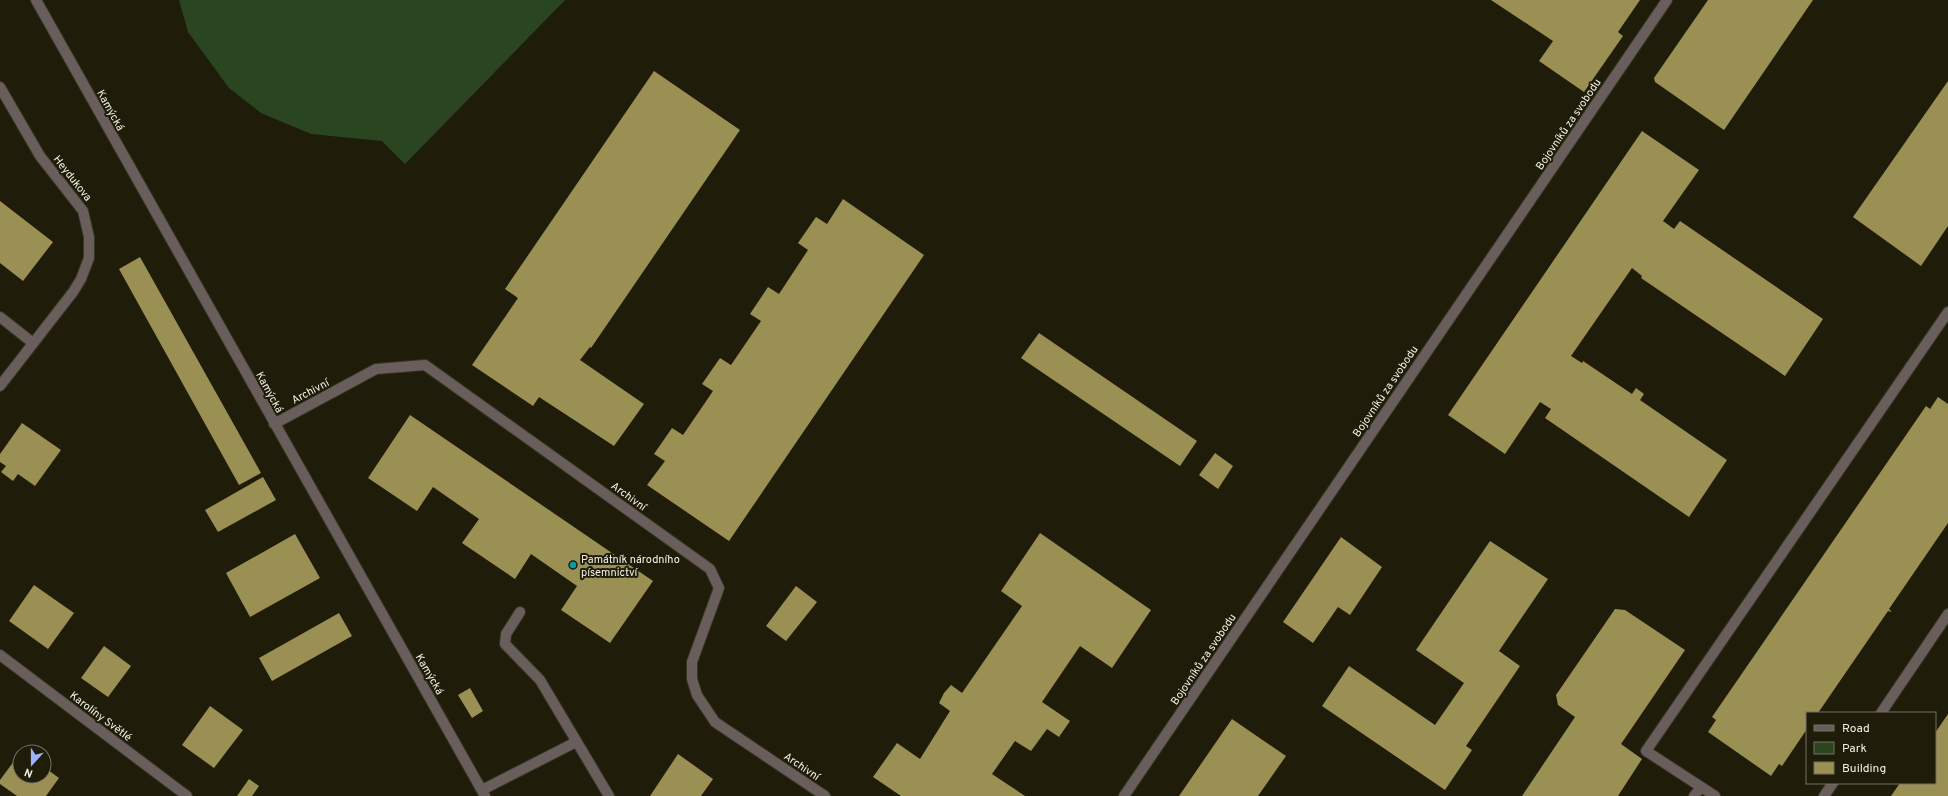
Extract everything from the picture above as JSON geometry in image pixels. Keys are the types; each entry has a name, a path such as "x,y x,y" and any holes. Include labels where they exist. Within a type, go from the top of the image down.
{"street":[{"name":"Kamýcká","path":"36,0 483,793"},
{"name":"Bojovníků za svobodu","path":"1124,796 1667,0"},
{"name":"Heydukova","path":"0,87 40,156 83,211 89,237 89,258 81,279 73,292 0,386"},
{"path":"1715,796 1646,751 1948,312"},
{"path":"0,317 33,343"},
{"name":"Archivní","path":"274,424 376,369 425,365 710,569 719,588 692,662 692,679 697,695 715,722 825,796"},
{"path":"520,612 506,634 505,644 540,680 608,796"},
{"path":"1882,712 1948,614"},
{"name":"Karolíny Světlé","path":"0,655 188,796"},
{"path":"483,793 576,742"},
{"path":"1824,796 1832,784"},
{"path":"1694,796 1701,787"}],"green space":[{"path":"179,0 565,0 405,164 382,141 311,134 261,113 229,88 188,32"}],"building":[{"path":"1491,0 1640,0 1618,32 1623,36 1584,92 1539,61 1553,41"},
{"path":"1708,0 1813,0 1724,130 1655,82 1654,78"},
{"path":"654,71 740,130 591,348 590,347 580,360 644,404 614,446 539,397 533,406 472,365 518,298 505,289"},
{"path":"1948,81 1948,226 1921,266 1853,217"},
{"path":"1642,131 1699,170 1663,221 1674,229 1680,221 1823,319 1785,376 1641,278 1642,276 1632,268 1571,356 1582,363 1583,361 1632,394 1636,388 1644,394 1640,400 1727,460 1689,517 1545,418 1551,409 1540,402 1505,454 1448,415"},
{"path":"843,199 924,255 729,541 647,485 665,461 654,454 672,428 683,435 713,391 702,384 720,358 731,365 761,321 750,314 768,287 779,294 808,250 798,243 816,217 827,224"},
{"path":"0,201 53,242 23,281 0,263"},
{"path":"140,257 261,473 239,485 119,269"},
{"path":"1039,333 1197,441 1180,466 1021,358"},
{"path":"1938,397 1948,404 1948,523 1889,609 1892,612 1888,611 1819,712 1806,712 1806,730 1782,766 1779,764 1771,776 1708,732 1716,720 1712,717 1926,406 1930,409"},
{"path":"410,415 653,581 610,643 561,610 577,586 531,554 515,579 462,543 479,519 433,487 417,511 368,478"},
{"path":"22,423 61,450 35,486 18,474 13,481 1,472 6,466 0,462 0,454"},
{"path":"1215,453 1233,466 1218,489 1199,475"},
{"path":"263,477 276,500 218,532 205,510"},
{"path":"1040,533 1151,610 1112,668 1080,646 1042,702 1070,721 1059,737 1047,729 1031,751 1015,741 992,774 1025,796 901,796 873,777 897,743 920,759 950,711 939,703 944,693 951,685 962,693 1022,606 1001,591"},
{"path":"295,534 320,578 250,617 226,573"},
{"path":"1341,537 1382,567 1350,615 1338,607 1313,643 1283,622"},
{"path":"1490,541 1548,579 1499,651 1520,666 1466,746 1472,750 1445,790 1322,706 1349,666 1435,725 1464,683 1416,650"},
{"path":"34,585 74,613 48,649 9,621"},
{"path":"796,586 817,602 786,641 766,626"},
{"path":"1615,609 1625,610 1685,650 1621,744 1642,759 1618,796 1522,796 1575,717 1558,705 1556,695"},
{"path":"339,613 352,636 272,681 259,658"},
{"path":"104,646 131,666 108,697 81,678"},
{"path":"470,688 483,711 472,718 458,695"},
{"path":"210,706 243,730 214,768 182,745"},
{"path":"1948,714 1948,796 1891,796 1899,784 1936,784 1936,732"},
{"path":"1232,719 1286,756 1258,796 1179,796"},
{"path":"678,754 713,779 701,796 650,796"},
{"path":"12,764 12,784 52,784 52,773 59,778 46,796 17,796 0,784 0,780"},
{"path":"249,779 259,786 252,796 237,796"}],"place":[{"name":"Památník národního písemnictví","path":"573,565"}]}
